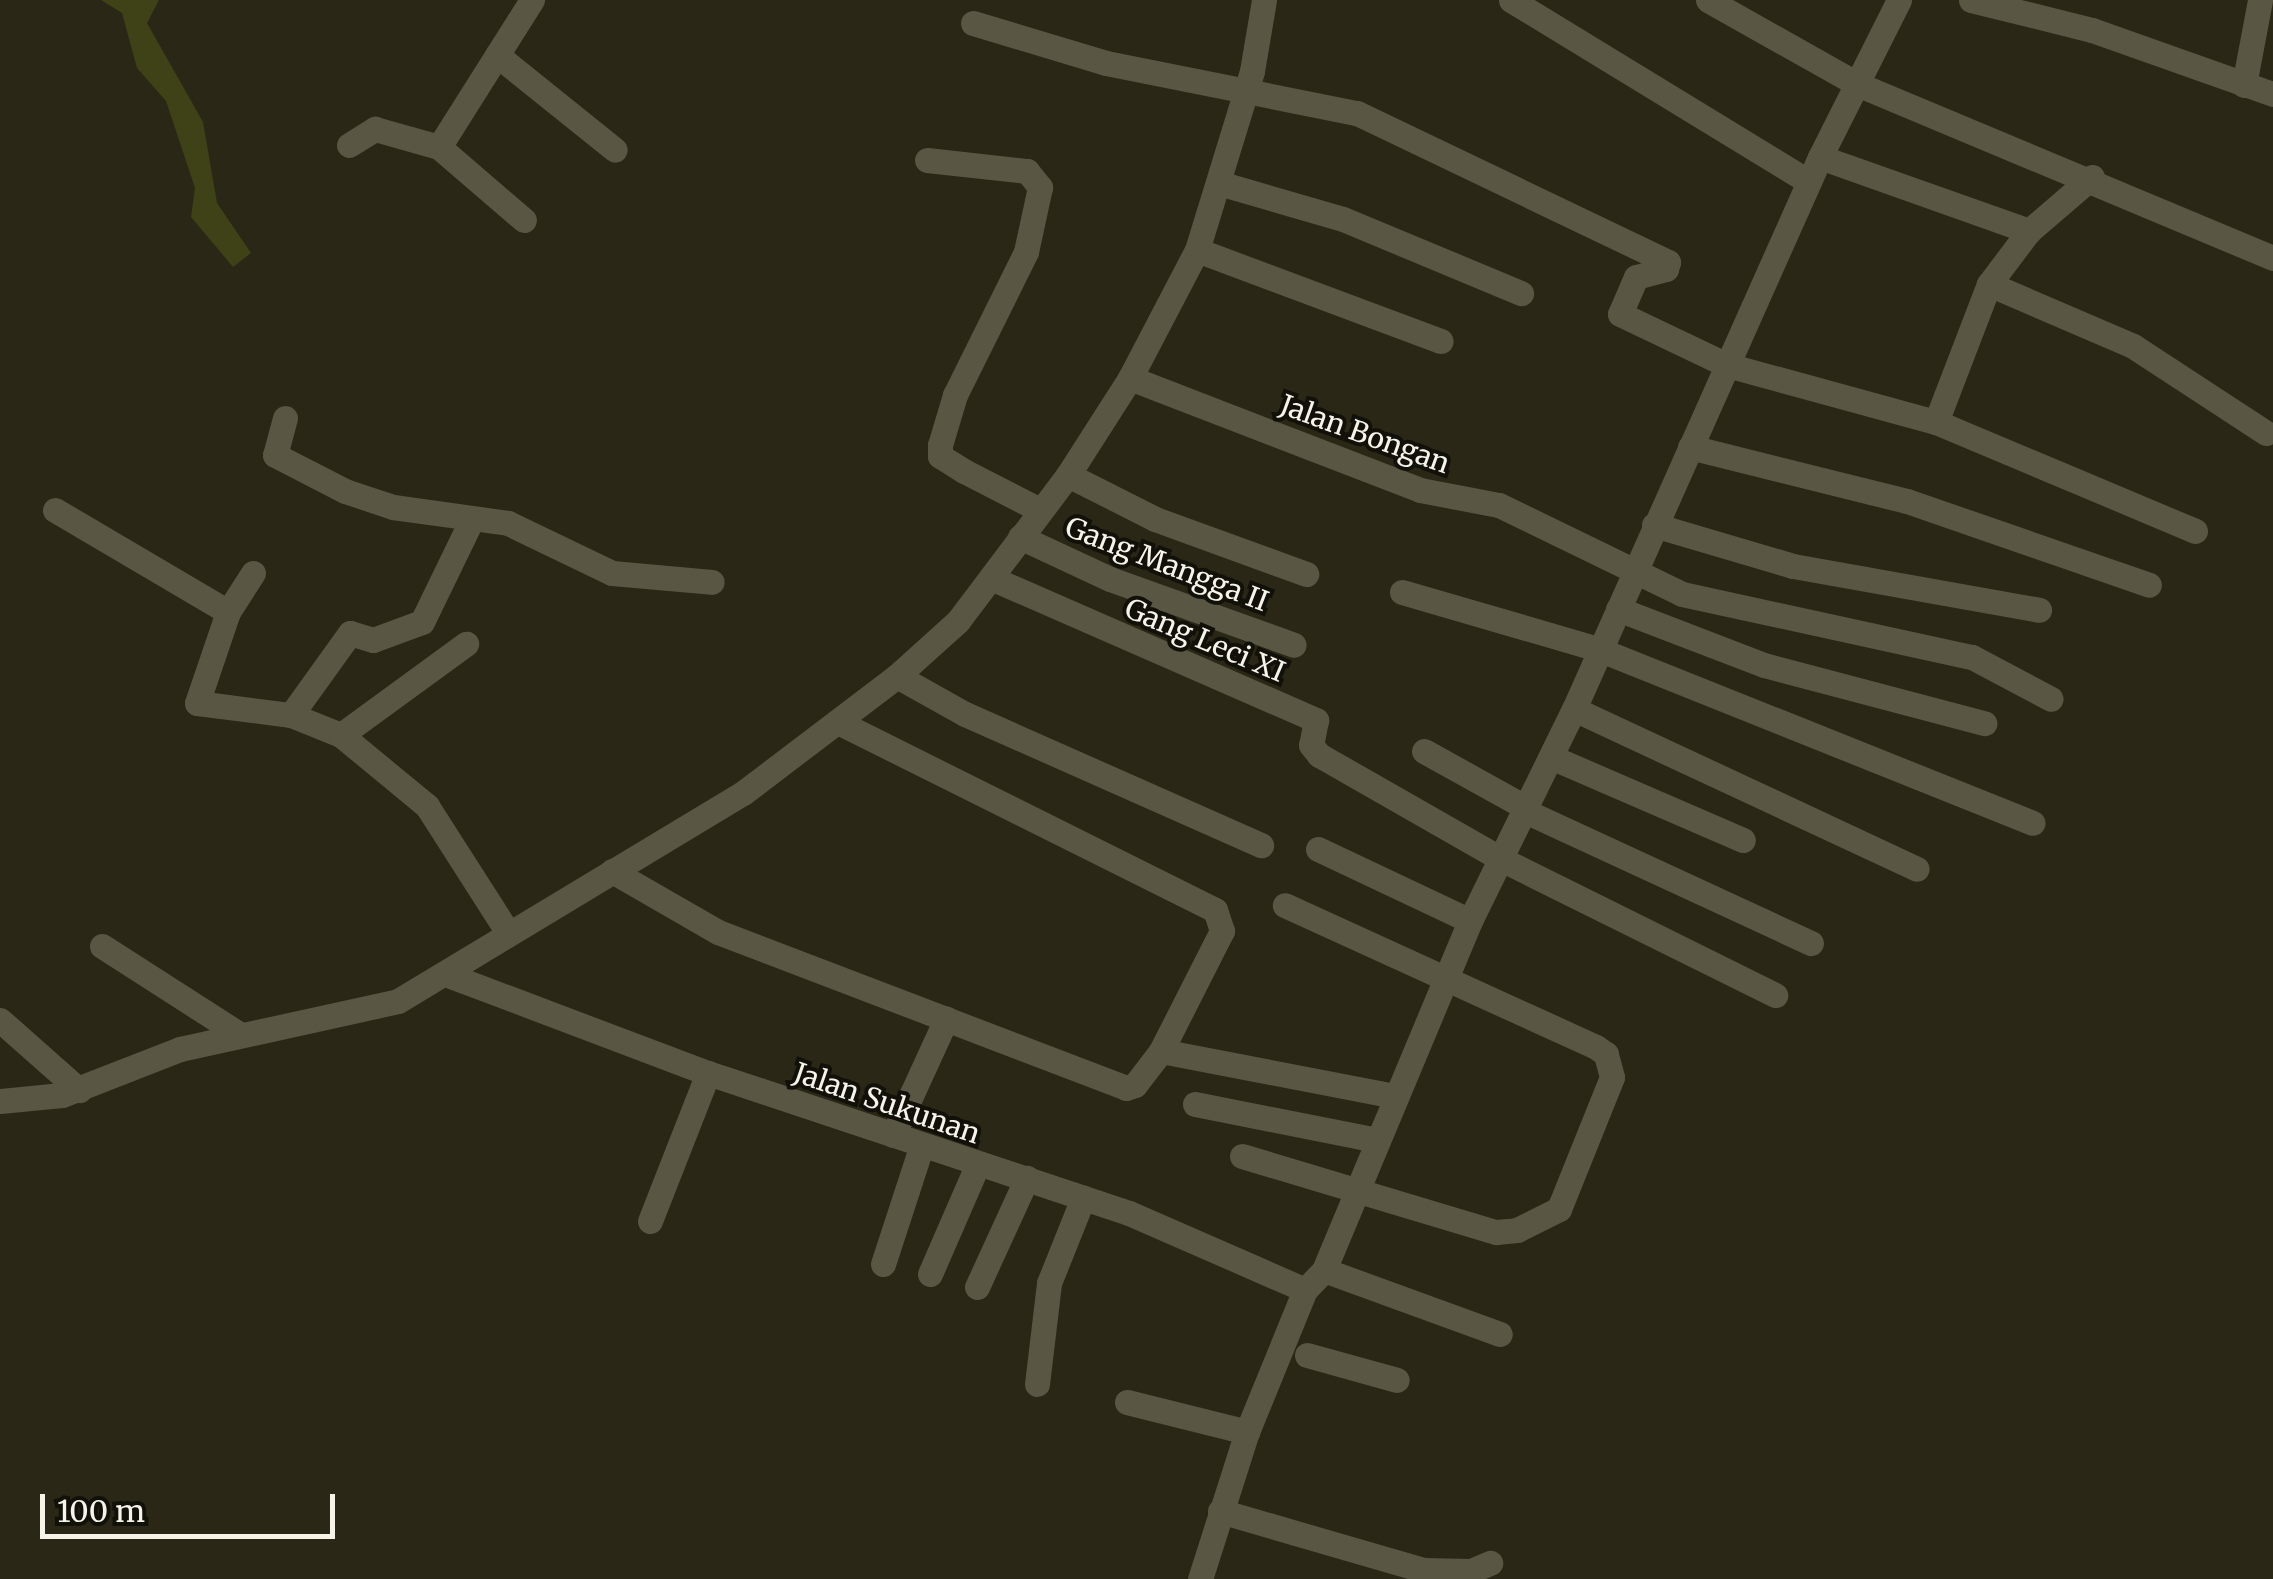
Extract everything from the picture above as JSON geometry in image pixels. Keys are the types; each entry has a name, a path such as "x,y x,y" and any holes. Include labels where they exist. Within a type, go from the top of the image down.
{"street":[{"path":"438,147 532,0"},
{"path":"0,1101 79,1090 180,1049 368,1010 448,975 507,931 743,793 840,723 896,676 958,621 1068,475 1130,378 1197,250 1248,88 1264,0"},
{"path":"1511,0 1809,182"},
{"path":"1708,0 1857,84 2092,177 2273,258"},
{"path":"1200,1579 1247,1432 1297,1351 1305,1290 1324,1270 1354,1190 1470,921 1574,709 1820,157 1900,0"},
{"path":"1972,0 2092,30 2273,94"},
{"path":"2244,86 2264,32 2260,0"},
{"path":"973,23 1106,63 1358,112 1668,262 1666,269 1636,277 1620,314 1727,365 1936,422 2195,531"},
{"path":"497,55 615,150"},
{"path":"349,144 374,129 438,147 524,220"},
{"path":"1820,157 2029,231"},
{"path":"928,160 1027,171 1040,187 1026,252 955,395 940,456 1040,510"},
{"path":"1936,422 1989,284 2029,231 2092,177"},
{"path":"1219,182 1343,220 1521,293"},
{"path":"1197,250 1441,341"},
{"path":"1989,284 2133,346 2266,433"},
{"name":"Jalan Bongan","path":"1130,378 1420,490 1499,505 1682,594 1972,658 2051,698"},
{"path":"285,418 275,456 345,491 472,522 537,532 612,573 712,582"},
{"path":"1690,447 1908,502 2149,586"},
{"path":"1068,475 1154,519 1306,574"},
{"path":"55,510 228,612"},
{"path":"291,715 350,633 391,638 422,622 472,522"},
{"path":"1654,525 1793,566 2039,610"},
{"name":"Gang Mangga II","path":"1020,538 1110,579 1294,645"},
{"path":"253,574 228,612 196,702 291,715 341,734 427,806 507,931"},
{"name":"Gang Leci XI","path":"991,578 1316,720 1314,752 1503,860"},
{"path":"1402,592 1598,649 2032,823"},
{"path":"1618,609 1764,665 1984,723"},
{"path":"341,734 466,644"},
{"path":"896,676 965,714 1261,845"},
{"path":"1574,709 1917,869"},
{"path":"612,871 718,932 1126,1088 1144,1076 1161,1051 1222,931 1215,910 840,723"},
{"path":"1424,751 1526,810 1811,944"},
{"path":"1551,757 1743,840"},
{"path":"1318,849 1470,921"},
{"path":"1503,860 1775,995"},
{"path":"1242,1156 1496,1232 1539,1223 1559,1210 1612,1077 1606,1054 1285,906"},
{"path":"102,946 239,1034"},
{"name":"Jalan Sukunan","path":"448,975 708,1074 976,1166 1027,1178 1083,1198 1305,1290"},
{"path":"893,1135 946,1019"},
{"path":"0,1020 79,1090"},
{"path":"1161,1051 1395,1096"},
{"path":"650,1221 708,1074"},
{"path":"1196,1104 1377,1140"},
{"path":"883,1264 922,1145"},
{"path":"930,1274 976,1166"},
{"path":"977,1287 1027,1178"},
{"path":"1038,1384 1049,1283 1083,1198"},
{"path":"1324,1270 1500,1334"},
{"path":"1297,1351 1397,1380"},
{"path":"1127,1402 1247,1432"},
{"path":"1220,1511 1423,1570 1471,1571 1490,1563"}],"green space":[{"path":"101,0 159,0 147,23 203,122 217,203 251,253 233,267 191,217 195,188 166,101 137,68 122,13"}]}
